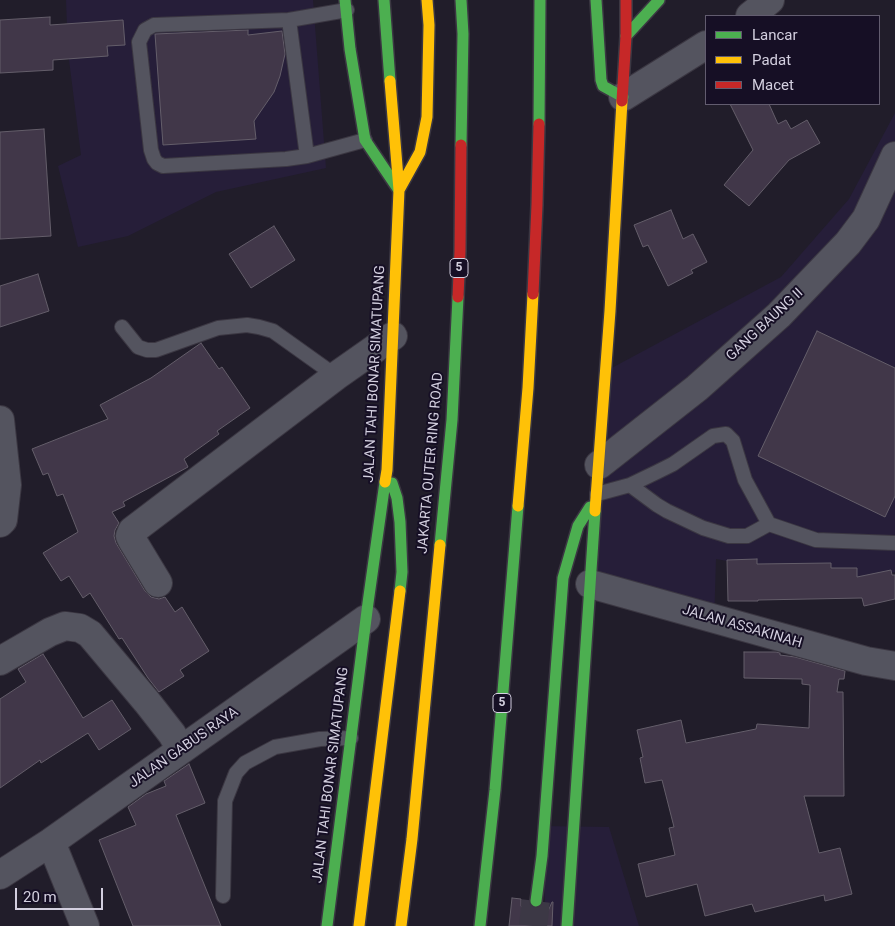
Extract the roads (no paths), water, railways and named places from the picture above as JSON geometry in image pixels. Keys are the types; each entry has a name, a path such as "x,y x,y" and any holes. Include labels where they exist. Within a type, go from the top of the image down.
{"highway":[{"name":"JALAN TAHI BONAR SIMATUPANG","path":"327,926 387,470 399,190 384,0"},
{"path":"346,5 350,49 365,140 399,190 420,152 427,117 428,0"},
{"name":"JAKARTA OUTER RING ROAD","path":"402,926 452,420 460,252 463,34 461,0"},
{"name":"5","path":"480,926 495,780 528,388 537,205 540,0"},
{"path":"596,0 601,80 603,86 623,97"},
{"path":"567,926 610,311 623,97 626,0"},
{"path":"626,36 659,0"},
{"path":"358,926 402,572 397,498 387,470"},
{"path":"536,901 542,856 563,578 578,526 597,494"}],"street":[{"path":"751,15 770,0"},
{"path":"623,97 705,46"},
{"name":"GANG BAUNG II","path":"600,465 704,382 779,315 848,243 866,219 895,156"},
{"path":"158,583 132,540 132,531 336,376 393,336"},
{"path":"0,420 7,485 3,520 0,523"},
{"name":"JALAN ASSAKINAH","path":"590,584 866,661 895,666"},
{"name":"JALAN GABUS RAYA","path":"0,875 51,842 176,742 366,619"},
{"path":"0,661 50,632 65,626 80,628 90,634 150,705 176,742"},
{"path":"51,842 85,926"}],"lane":[{"path":"346,5 289,20 154,25 145,30 139,42 151,150 154,159 163,166 286,159 307,156 365,140"},
{"path":"289,20 307,156"},
{"path":"122,326 138,347 147,350 156,350 218,328 247,325 259,327 273,332 336,376"},
{"path":"597,494 630,485 658,472 673,464 713,436 726,434 733,441 745,480 769,524 816,540 895,544"},
{"path":"630,485 656,506 703,528 730,536 747,536 769,524"},
{"path":"223,896 225,801 236,773 245,763 275,747 320,738 351,738"}],"tunnel":[{"path":"533,926 536,901"}]}
